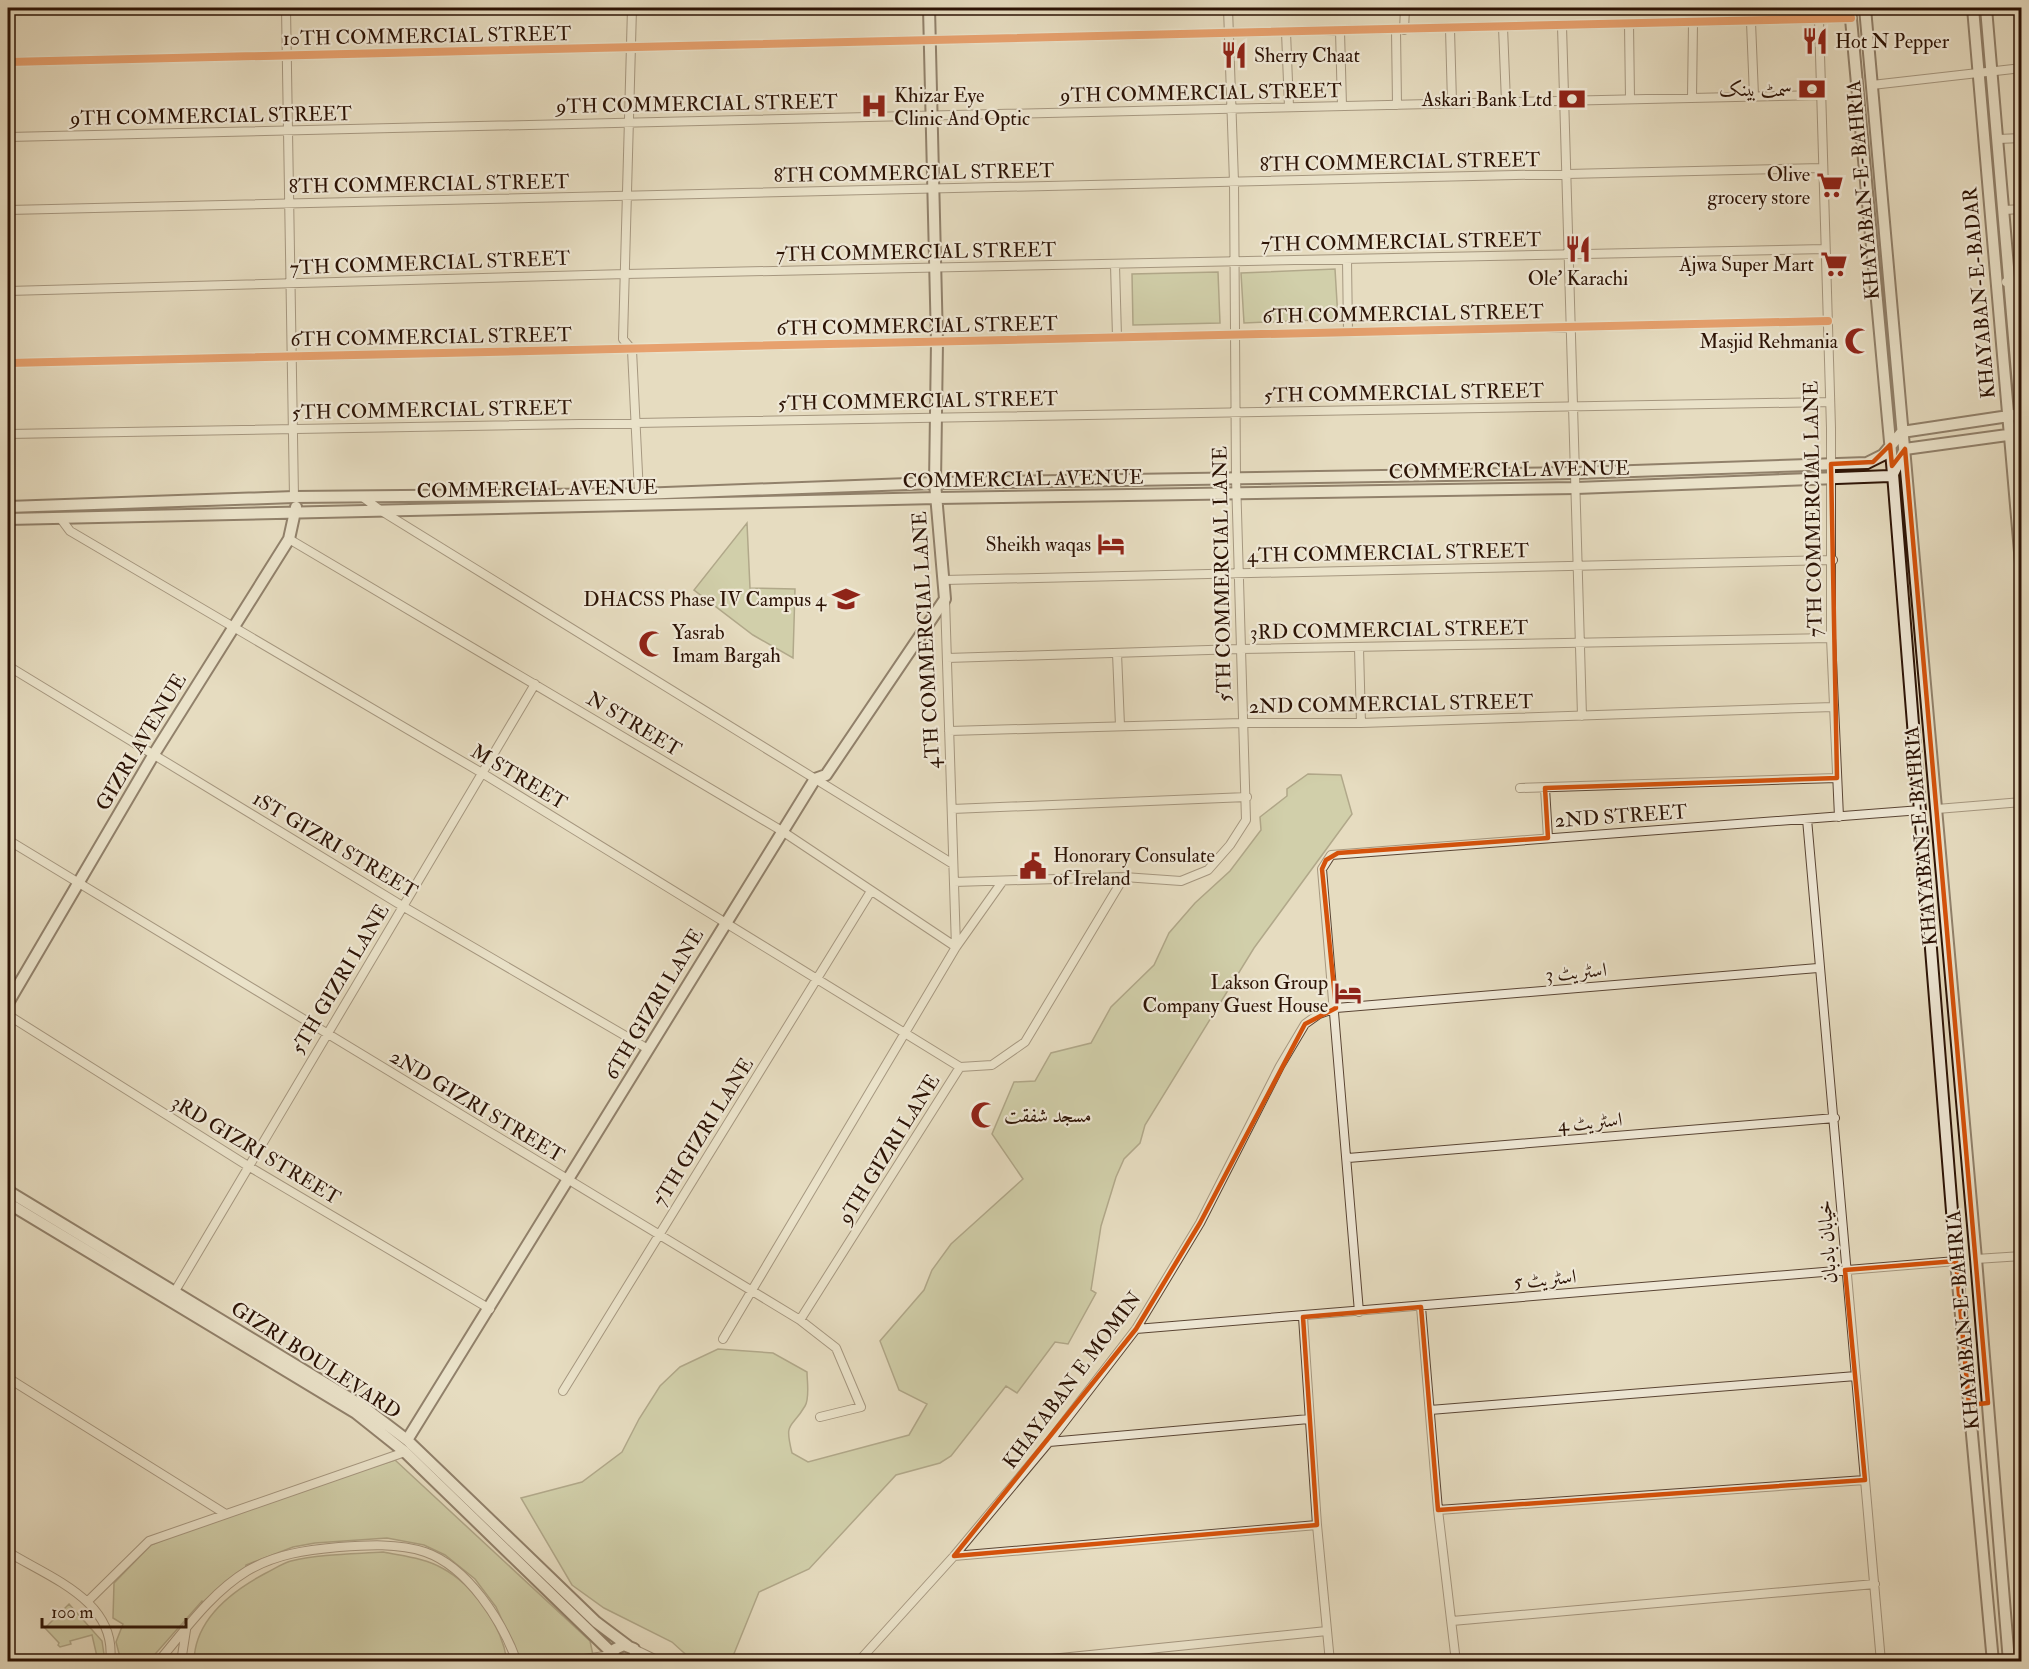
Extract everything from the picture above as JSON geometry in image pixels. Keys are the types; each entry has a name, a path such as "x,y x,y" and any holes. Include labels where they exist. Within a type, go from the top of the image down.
{"main road":[{"name":"4TH COMMERCIAL LANE","path":"929,8 937,342 935,483 945,599"},
{"name":"KHAYABAN-E-BAHRIA","path":"1865,8 1976,1259 2009,1662"},
{"name":"KHAYABAN-E-BADAR","path":"1973,8 2022,575"},
{"name":"KHAYABAN-E-BADAR","path":"1986,8 2010,283 2019,355 2022,421"},
{"name":"KHAYABAN-E-BAHRIA","path":"1851,13 1893,474 1956,1261 1993,1662"},
{"path":"1900,408 1923,429"},
{"path":"1902,432 2021,414"},
{"name":"COMMERCIAL AVENUE","path":"8,507 294,497 639,494 935,483 1575,473 1831,464 1873,462 1902,432"},
{"path":"1893,474 1905,449 2022,433"},
{"name":"COMMERCIAL AVENUE","path":"8,519 937,498 1576,488 1832,480 1893,474"},
{"name":"GIZRI AVENUE","path":"8,1003 154,754 289,539 296,512 294,497"},
{"name":"6TH GIZRI LANE","path":"406,1446 725,921 815,779 826,775 945,599"},
{"path":"1906,634 1921,632"},
{"name":"GIZRI BOULEVARD","path":"8,1191 361,1405 596,1622 631,1648"},
{"name":"GIZRI BOULEVARD","path":"8,1203 356,1413 406,1446 610,1657"},
{"path":"1969,1404 1988,1403"},
{"path":"610,1657 619,1646 631,1648 637,1662"}],"street":[{"path":"286,8 294,497"},
{"path":"632,8 623,339 632,350 639,494"},
{"name":"5TH COMMERCIAL LANE","path":"954,882 1124,877 1181,881 1209,870 1246,820 1236,478 1234,182 1228,8"},
{"path":"1397,105 1400,30 1405,8"},
{"name":"10TH COMMERCIAL STREET","path":"8,62 1751,22 1819,20 1851,13"},
{"name":"7TH COMMERCIAL LANE","path":"1819,20 1832,480 1833,707 1839,816"},
{"path":"1751,22 1754,96"},
{"path":"1692,98 1693,23"},
{"path":"1629,24 1630,99"},
{"path":"1562,26 1582,716"},
{"path":"1503,27 1506,102"},
{"path":"1450,29 1452,103"},
{"path":"1340,31 1342,106"},
{"path":"1286,32 1289,107"},
{"path":"1872,85 2022,68"},
{"name":"9TH COMMERCIAL STREET","path":"8,137 1820,95"},
{"path":"1998,139 2022,138"},
{"name":"8TH COMMERCIAL STREET","path":"8,210 1822,168"},
{"path":"2004,210 2022,209"},
{"name":"7TH COMMERCIAL STREET","path":"8,291 626,274 1824,249"},
{"path":"1347,260 1348,332"},
{"path":"1115,265 1117,338"},
{"path":"1996,282 2022,282"},
{"name":"6TH COMMERCIAL STREET","path":"8,363 1828,321"},
{"name":"5TH COMMERCIAL STREET","path":"8,434 1828,402"},
{"path":"364,498 953,864"},
{"name":"M STREET","path":"61,519 70,531 482,773 960,1067"},
{"name":"N STREET","path":"289,539 782,831 956,947"},
{"name":"4TH COMMERCIAL STREET","path":"945,580 1833,560"},
{"name":"4TH COMMERCIAL LANE","path":"945,599 956,947"},
{"name":"3RD COMMERCIAL STREET","path":"947,658 1240,649 1832,638"},
{"path":"1359,648 1361,723"},
{"path":"1118,653 1120,726"},
{"name":"1ST GIZRI STREET","path":"8,666 404,907 648,1049"},
{"name":"5TH GIZRI LANE","path":"175,1291 325,1034 404,907 535,684"},
{"name":"2ND COMMERCIAL STREET","path":"949,731 1242,723 1361,723 1833,707"},
{"path":"1520,788 1837,778"},
{"path":"1545,788 1548,838"},
{"path":"952,809 1247,797"},
{"path":"1936,808 2022,802"},
{"name":"2ND STREET","path":"1336,1008 1322,869 1326,860 1338,853 1921,810"},
{"name":"خیابان بادبان","path":"1807,819 1818,968 1835,1118 1845,1270 1881,1662"},
{"name":"2ND GIZRI STREET","path":"8,840 325,1034 801,1320 836,1348 861,1407 820,1417"},
{"name":"9TH GIZRI LANE","path":"801,1320 960,1067 992,1065 1025,1042 1124,877"},
{"path":"723,1340 956,947 1002,882"},
{"name":"7TH GIZRI LANE","path":"563,1391 872,891"},
{"name":"اسٹریٹ 3","path":"1336,1008 1818,968"},
{"path":"1336,1008 1359,1312"},
{"name":"KHAYABAN E MOMIN","path":"858,1662 954,1556 1049,1442 1136,1329 1200,1223 1280,1066 1305,1024 1319,1014 1336,1008"},
{"name":"3RD GIZRI STREET","path":"8,1015 248,1166 490,1308"},
{"name":"اسٹریٹ 4","path":"1348,1158 1835,1118"},
{"path":"1976,1259 2022,1256"},
{"name":"اسٹریٹ 5","path":"1136,1329 1303,1317 1956,1261"},
{"path":"1421,1307 1438,1510 1456,1662"},
{"path":"1303,1317 1317,1525 1330,1662"},
{"path":"1430,1410 1856,1376"},
{"path":"8,1378 224,1513"},
{"path":"1049,1442 1309,1419"},
{"path":"89,1600 148,1541 406,1446"},
{"path":"1438,1510 1865,1480"},
{"path":"954,1556 1317,1525"},
{"path":"158,1662 229,1584 246,1572 280,1555 364,1545 407,1547 428,1553 443,1562 480,1595 502,1629 517,1662"},
{"path":"8,1552 89,1600 109,1632 112,1644 110,1662"},
{"path":"1452,1621 1875,1584"},
{"path":"181,1662 186,1629"},
{"path":"1021,1662 1327,1631"},
{"path":"631,1648 661,1662"},
{"path":"565,1662 610,1657"}],"highlighted area":[{"path":"1890,445 1892,466 1905,449 1988,1403 1969,1405 1956,1261 1845,1270 1865,1480 1438,1510 1421,1307 1303,1317 1317,1525 954,1556 1136,1329 1200,1223 1305,1024 1336,1008 1322,869 1326,860 1338,853 1548,838 1545,788 1837,778 1831,464 1873,462"}],"green space":[{"path":"1335,269 1338,319 1244,323 1241,273"},
{"path":"1218,272 1220,323 1133,325 1132,274"},
{"path":"747,523 750,588 795,589 793,658 753,635 694,590"},
{"path":"1308,774 1341,775 1352,814 1254,948 1145,1125 1140,1143 1124,1159 1101,1226 1091,1290 1096,1293 1068,1344 1055,1342 1017,1393 1006,1386 951,1456 940,1463 896,1475 809,1569 759,1592 731,1661 693,1661 672,1642 604,1608 572,1585 521,1498 582,1482 622,1452 660,1386 680,1367 718,1349 773,1353 807,1372 807,1403 790,1426 789,1435 792,1453 808,1462 909,1435 927,1404 899,1390 880,1341 924,1290 932,1270 951,1244 1023,1179 992,1134 1014,1082 1035,1081 1051,1053 1091,1043 1111,1007 1154,965 1169,933 1195,903 1230,871 1261,830 1260,817 1287,796 1287,789"},
{"path":"395,1460 590,1641 593,1655 521,1661 496,1607 475,1579 445,1555 424,1545 387,1538 315,1543 293,1547 246,1565 245,1571 206,1605 202,1601 149,1661 121,1661 116,1642 123,1624 113,1618 114,1583 151,1545 241,1509"},
{"path":"383,1552 428,1562 454,1575 485,1608 499,1634 507,1661 194,1661 196,1646 208,1619 229,1598 253,1580 291,1561"},
{"path":"69,1604 102,1641 105,1661 98,1661 92,1635 70,1641 71,1644 60,1647 45,1628"}],"cycle path":[{"path":"8,62 1851,18"},
{"path":"8,363 1828,321"}],"place":[{"name":"Hot N Pepper","path":"1815,41"},
{"name":"Sherry Chaat","path":"1234,55"},
{"name":"سمٹ بینک","path":"1812,89"},
{"name":"Askari Bank Ltd","path":"1572,99"},
{"name":"Khizar Eye Clinic And Optic","path":"874,106"},
{"name":"Olive grocery store","path":"1830,185"},
{"name":"Ole' Karachi","path":"1578,249"},
{"name":"Ajwa Super Mart","path":"1834,264"},
{"name":"Masjid Rehmania","path":"1858,341"},
{"name":"Sheikh waqas","path":"1111,544"},
{"name":"DHACSS Phase IV Campus 4","path":"846,599"},
{"name":"Yasrab Imam Bargah","path":"652,644"},
{"name":"Honorary Consulate of Ireland","path":"1033,866"},
{"name":"Lakson Group Company Guest House","path":"1348,993"},
{"name":"مسجد شفقت","path":"984,1115"}]}
